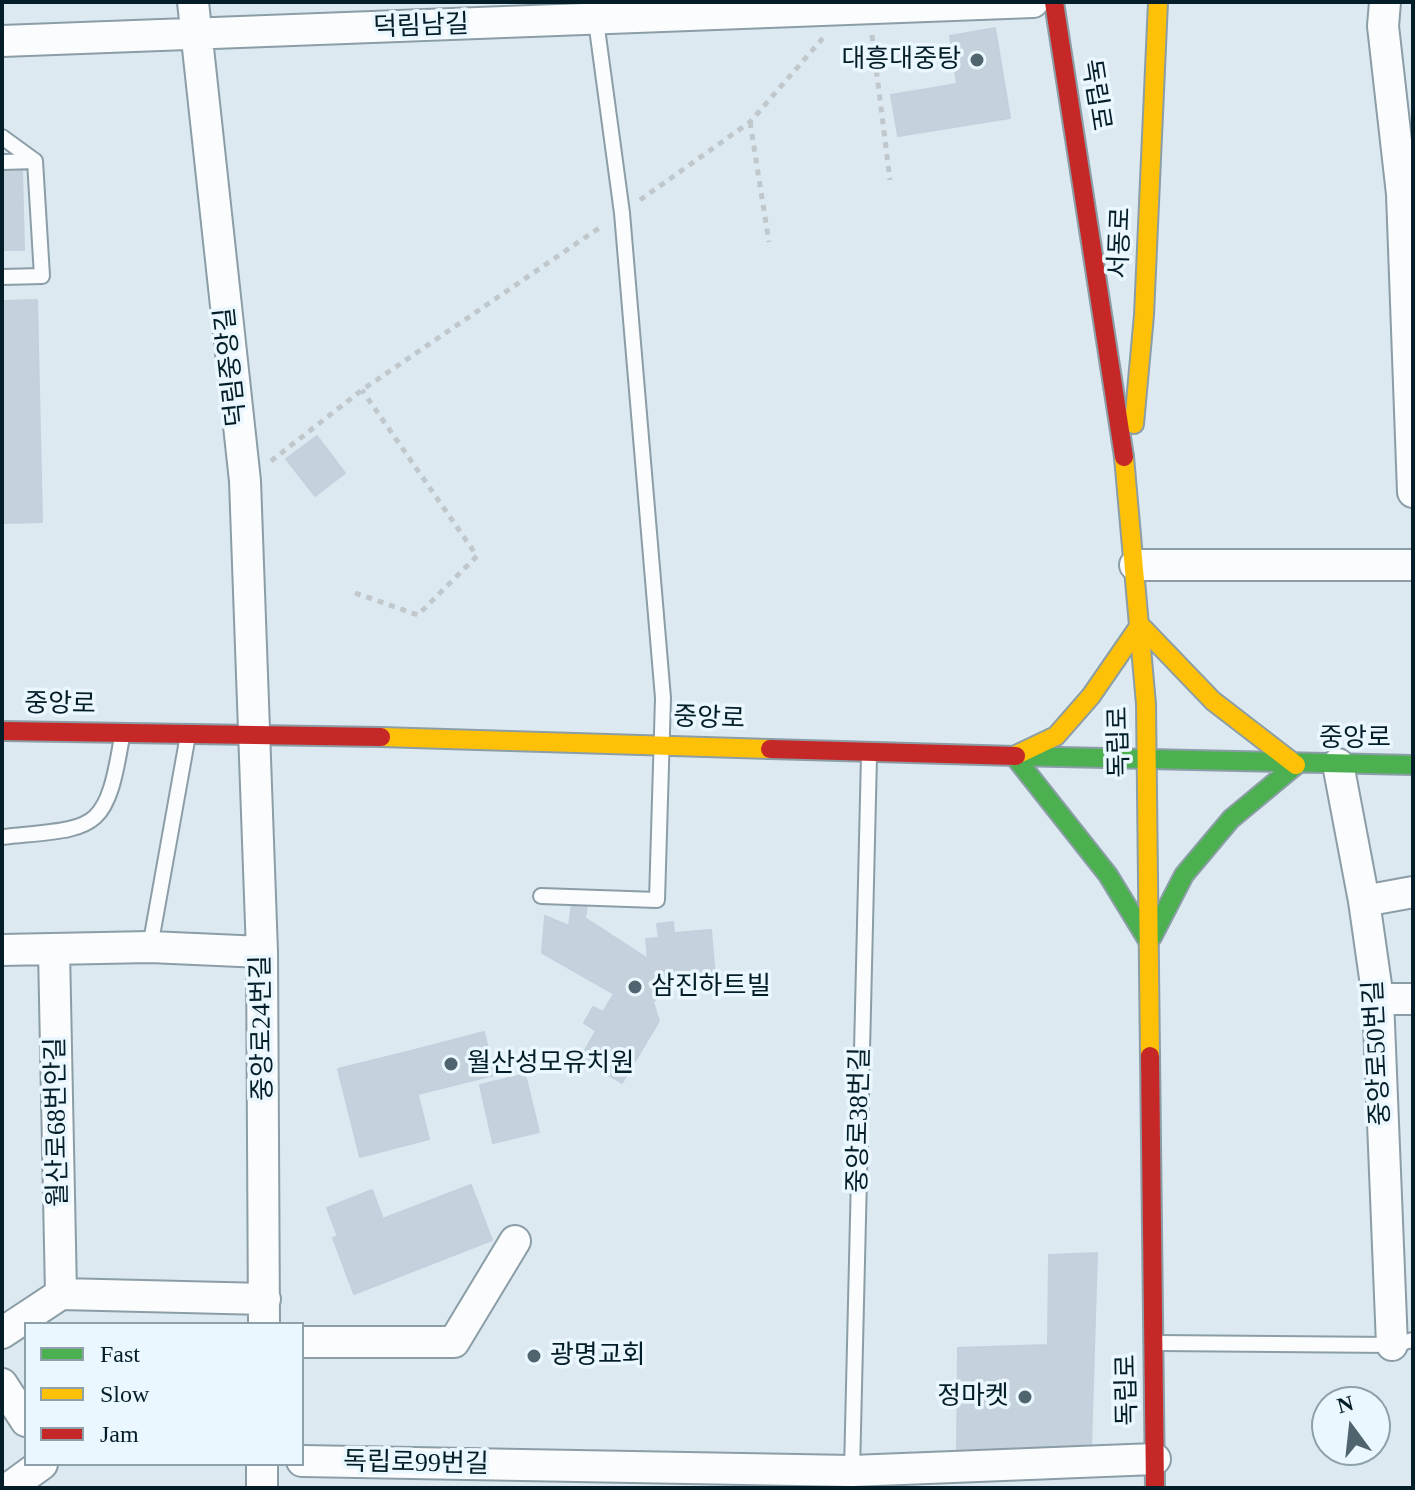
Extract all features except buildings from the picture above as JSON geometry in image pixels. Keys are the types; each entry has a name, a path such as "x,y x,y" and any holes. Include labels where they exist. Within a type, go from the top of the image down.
{"main road":[{"name":"독립로","path":"1054,2 1128,485 1140,625 1147,763 1155,1474"},
{"name":"서동로","path":"1128,485 1144,315 1158,2"},
{"path":"1140,625 1192,684 1254,739 1296,765 1231,819 1184,875 1149,944 1108,875 1014,756 1056,736 1091,696 1140,625"},
{"name":"중앙로","path":"2,731 252,733 663,743 1147,763 1413,765"}],"street":[{"name":"덕림중앙길","path":"193,2 245,481 252,733"},
{"name":"덕림남길","path":"2,41 596,21 781,6 1033,2"},
{"path":"1385,2 1383,26 1406,256 1413,492"},
{"path":"1135,565 1413,565"},
{"name":"중앙로24번길","path":"252,733 262,952 264,1311"},
{"name":"중앙로50번길","path":"1338,764 1364,901 1378,999 1402,1342"},
{"path":"1364,901 1413,892"},
{"path":"2,950 150,947 262,952"},
{"name":"월산로68번안길","path":"54,950 61,1294"},
{"path":"1378,999 1413,999"},
{"path":"304,1342 454,1342 515,1241"},
{"path":"2,1333 61,1294 264,1311"},
{"path":"2,1384 24,1418"},
{"name":"독립로99번길","path":"304,1461 671,1479 852,1480 1155,1474"},
{"path":"9,1488 39,1466"},
{"path":"262,1466 262,1488"}],"lane":[{"path":"541,896 657,900 663,698 622,213 596,21"},
{"path":"2,137 35,161"},
{"path":"2,162 35,161"},
{"path":"2,277 42,276 35,161"},
{"path":"2,837 81,828 104,810 115,784 123,732"},
{"path":"150,947 189,732"},
{"name":"중앙로38번길","path":"852,1480 869,751"},
{"path":"1153,1343 1402,1342"}],"path":[{"path":"245,481 362,390 750,122 859,7"},
{"path":"859,7 890,180"},
{"path":"750,122 769,242"},
{"path":"355,593 418,615 477,556 362,390"}],"traffic: fast":[{"path":"1014,756 1108,875 1147,939"},
{"path":"1016,756 1413,765"},
{"path":"1152,937 1184,875 1231,819 1296,765"}],"traffic: slow":[{"path":"1134,424 1144,315 1158,2"},
{"path":"1124,457 1146,704 1150,1056"},
{"path":"1014,756 1056,736 1091,696 1140,625 1213,701 1296,765"},
{"path":"381,737 770,749"}],"traffic: jam":[{"path":"1054,2 1124,457"},
{"path":"2,731 381,737"},
{"path":"770,749 1016,756"},
{"path":"1150,1056 1155,1488"}],"place":[{"name":"대흥대중탕","path":"977,60"},
{"name":"삼진하트빌","path":"635,987"},
{"name":"월산성모유치원","path":"451,1064"},
{"name":"광명교회","path":"534,1356"},
{"name":"정마켓","path":"1025,1397"}]}
